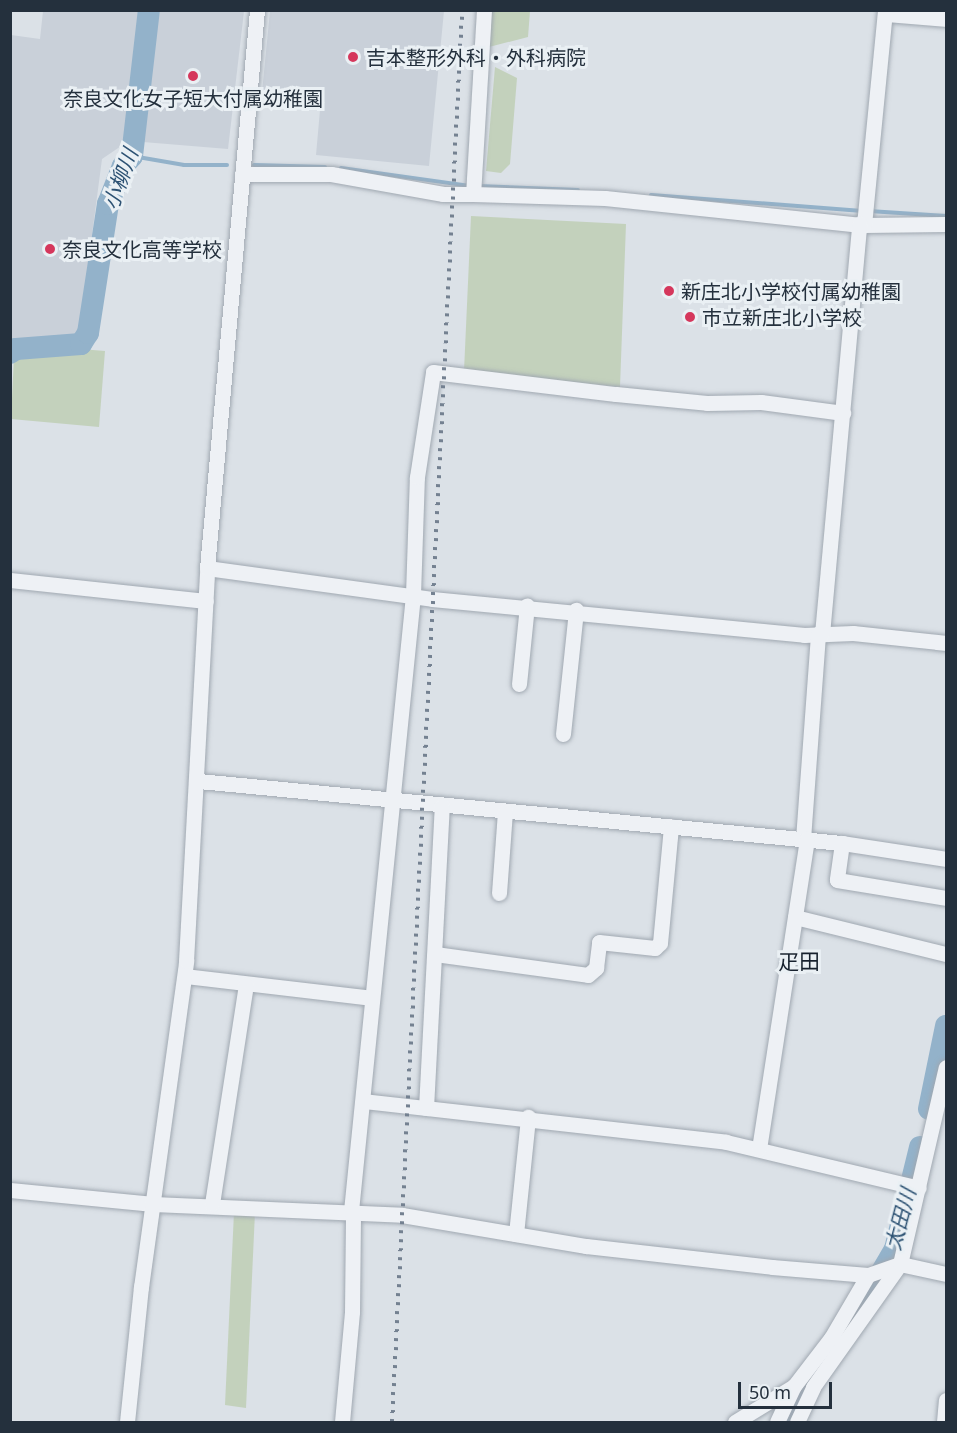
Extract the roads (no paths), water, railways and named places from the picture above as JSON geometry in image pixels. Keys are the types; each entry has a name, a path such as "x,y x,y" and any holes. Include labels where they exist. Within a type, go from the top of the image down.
{"street":[{"path":"127,1422 153,1204 184,976 199,781 207,568 257,10"},
{"path":"473,194 484,10"},
{"path":"759,1149 805,839 820,634 885,12 946,20"},
{"path":"242,174 331,174 443,194 605,198 862,224 946,224"},
{"path":"342,1422 351,1312 352,1211 413,595 417,477 433,372 707,403 761,402 843,413"},
{"path":"207,568 413,595 820,634 853,633 946,643"},
{"path":"10,580 206,602"},
{"path":"519,684 527,605"},
{"path":"563,734 576,610"},
{"path":"199,781 805,839 946,859"},
{"path":"426,1108 442,805"},
{"path":"499,893 505,811"},
{"path":"435,954 588,975 596,968 599,942 655,948 660,943 671,827"},
{"path":"843,843 837,880 946,898"},
{"path":"795,917 946,954"},
{"path":"184,976 372,998"},
{"path":"212,1204 246,985"},
{"path":"797,1422 813,1387 900,1264 946,1067"},
{"path":"363,1101 528,1117 759,1149 919,1188"},
{"path":"516,1234 528,1117"},
{"path":"10,1191 153,1204 212,1204 352,1211 609,1249 868,1275 900,1264 946,1274"},
{"path":"777,1422 794,1386 831,1338 868,1275"},
{"path":"735,1422 794,1386"},
{"path":"944,1422 946,1400"}],"waterway":[{"name":"小柳川","path":"10,353 16,349 81,344 88,333 108,204 123,166 132,156 149,10"},
{"path":"132,156 184,165 227,165"},
{"path":"254,165 325,167"},
{"path":"341,168 470,186"},
{"path":"477,186 578,190"},
{"path":"651,195 862,211"},
{"path":"869,211 946,216"},
{"name":"太田川","path":"929,1109 946,1026"},
{"name":"太田川","path":"787,1422 807,1383 870,1292 895,1249 920,1147"}],"railway":[{"path":"392,1422 462,10"}],"place":[{"name":"吉本整形外科・外科病院","path":"353,57"},
{"name":"奈良文化女子短大付属幼稚園","path":"193,76"},
{"name":"奈良文化高等学校","path":"50,249"},
{"name":"新庄北小学校付属幼稚園","path":"669,291"},
{"name":"市立新庄北小学校","path":"690,317"}],"district":[{"name":"疋田","path":"799,961"}]}
